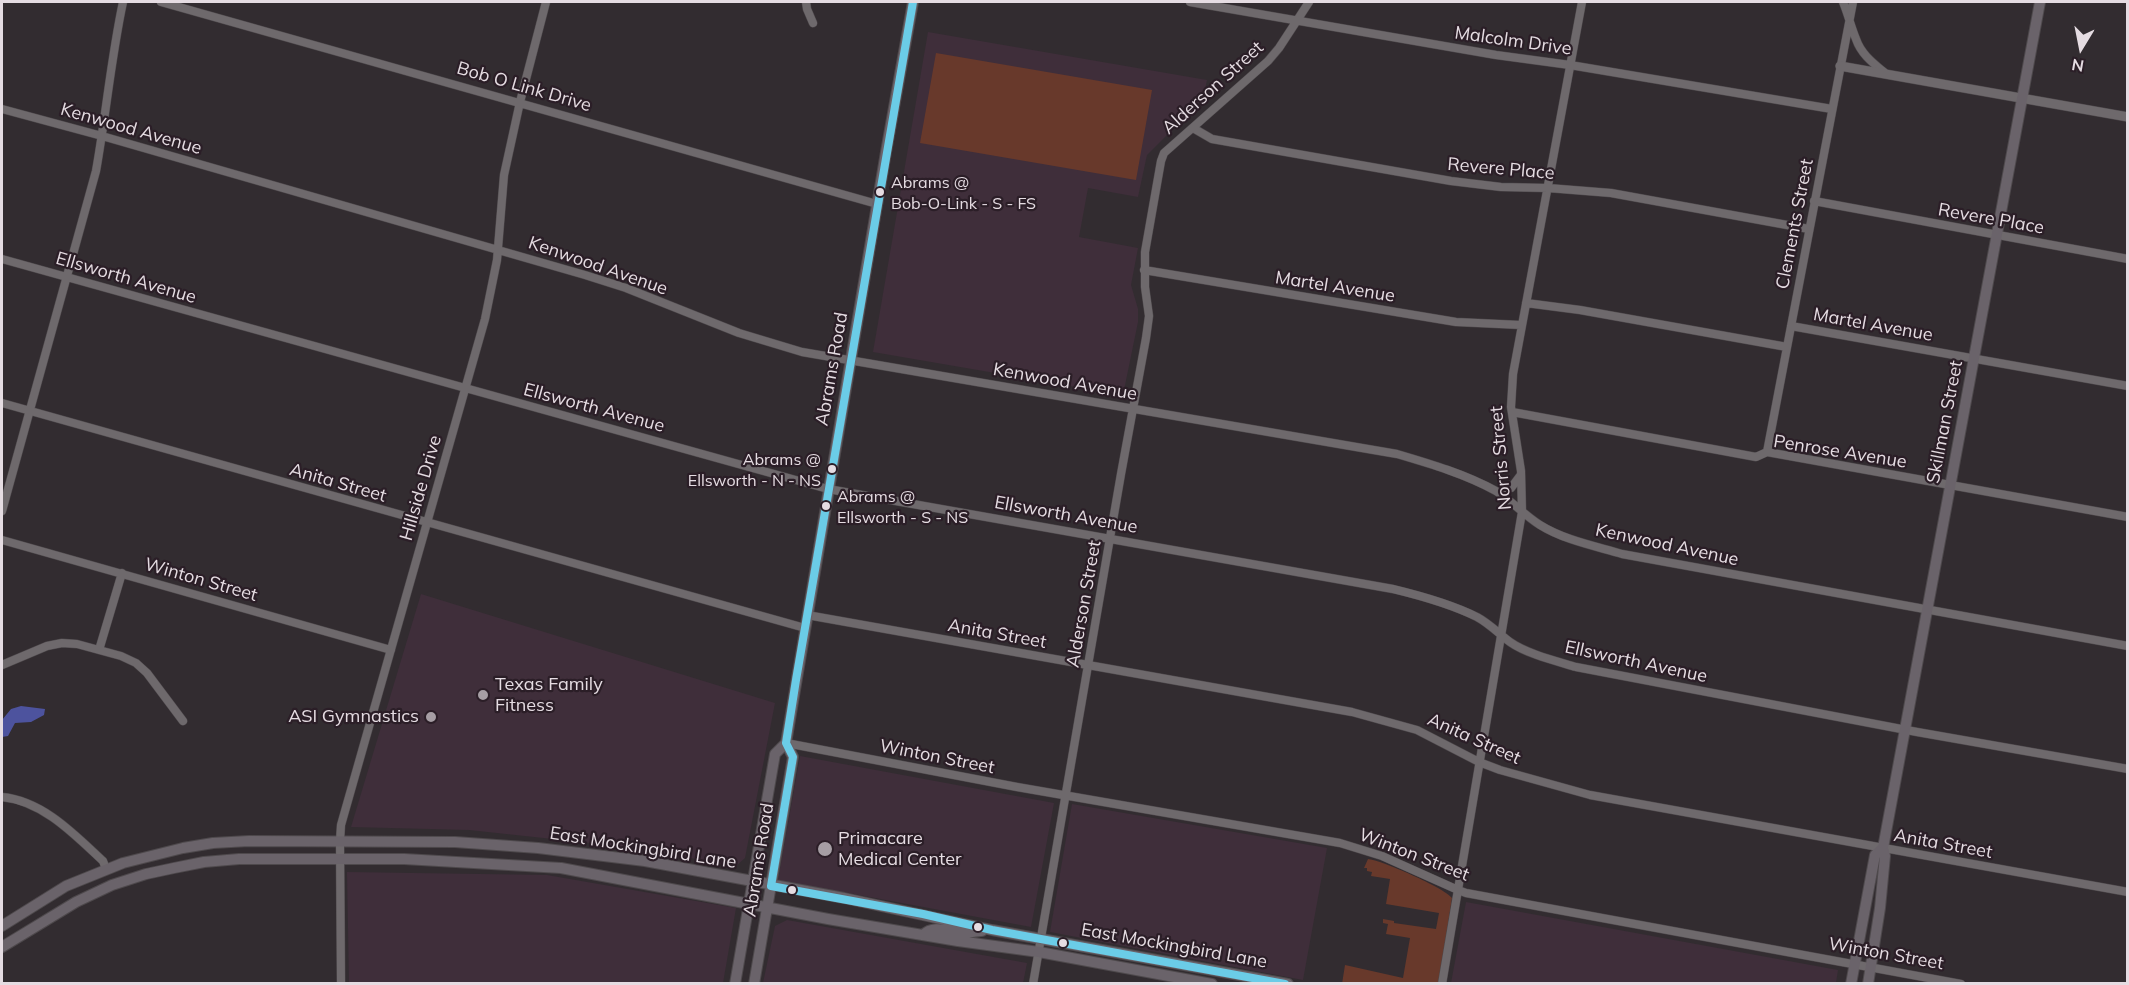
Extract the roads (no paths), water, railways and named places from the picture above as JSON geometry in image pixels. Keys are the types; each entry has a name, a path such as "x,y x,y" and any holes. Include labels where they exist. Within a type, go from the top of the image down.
{"main road":[{"name":"Abrams Road","path":"735,984 775,754 786,743 913,2"},
{"name":"Skillman Street","path":"1868,984 1880,908 1885,856 1883,848 2040,2"},
{"name":"Abrams Road","path":"754,984 793,757 786,743"},
{"name":"East Mockingbird Lane","path":"2,926 66,886 106,869 152,854 213,843 249,841 455,842 538,848 645,861 889,907 992,930 1288,984"},
{"name":"Skillman Street","path":"1851,984 1875,855 1883,848"},
{"name":"East Mockingbird Lane","path":"2,947 76,902 112,885 146,874 204,862 239,860 453,861 561,868 922,935 1039,952 1212,984"},
{"path":"106,869 112,885"},
{"path":"922,935 926,931 936,929 964,933 992,930"}],"street":[{"path":"2,511 87,206 102,136 113,48 123,2"},
{"name":"Bob O Link Drive","path":"161,2 877,204"},
{"name":"Hillside Drive","path":"341,984 341,825 466,389 492,290 504,174 546,2"},
{"path":"806,2 813,23"},
{"name":"Malcolm Drive","path":"1190,2 1496,55 1570,65 1832,109"},
{"name":"Alderson Street","path":"1033,984 1146,338 1149,316 1144,270 1145,252 1161,161 1170,147 1268,61 1298,21 1309,2"},
{"name":"Norris Street","path":"1442,984 1522,512 1521,474 1511,393 1521,325 1582,2"},
{"path":"1843,2 1862,51 1886,74"},
{"name":"Clements Street","path":"1767,452 1853,2"},
{"path":"1840,66 2127,117"},
{"name":"Kenwood Avenue","path":"2,109 498,249 626,288 739,333 802,351 1397,454 1462,474 1498,492 1540,526 1622,554 2127,646"},
{"name":"Revere Place","path":"1193,128 1212,139 1451,181 1501,187 1611,193 1809,229"},
{"name":"Revere Place","path":"1814,201 2127,259"},
{"name":"Ellsworth Avenue","path":"2,259 828,489 1111,537 1402,591 1477,617 1512,644 1576,667 2127,769"},
{"name":"Martel Avenue","path":"1144,270 1456,322 1521,325"},
{"path":"1526,303 1580,309 1787,347"},
{"name":"Martel Avenue","path":"1791,326 2127,386"},
{"name":"Anita Street","path":"2,403 427,524 805,628"},
{"name":"Penrose Avenue","path":"1512,412 1756,457 1767,452 2127,517"},
{"path":"1498,492 1511,488 1521,474"},
{"name":"Winton Street","path":"2,540 391,650"},
{"path":"99,650 122,573"},
{"name":"Anita Street","path":"807,615 1387,720 1417,730 1479,762 1552,786 1590,795 2127,892"},
{"path":"2,665 47,646 62,643 99,650 136,663 147,673 183,721"},
{"name":"Winton Street","path":"786,743 1340,843 1382,855 1458,891 1961,984"},
{"path":"2,796 39,808 57,820 103,861 106,869"}],"water":[{"path":"21,706 45,709 44,715 31,722 15,723 8,736 2,737 2,720 11,709"}],"place":[{"name":"Abrams @ Bob-O-Link - S - FS","path":"880,192"},
{"name":"Abrams @ Ellsworth - N - NS","path":"832,469"},
{"name":"Abrams @ Ellsworth - S - NS","path":"826,506"},
{"name":"Texas Family Fitness","path":"483,695"},
{"name":"ASI Gymnastics","path":"431,717"},
{"name":"Primacare Medical Center","path":"825,849"}]}
